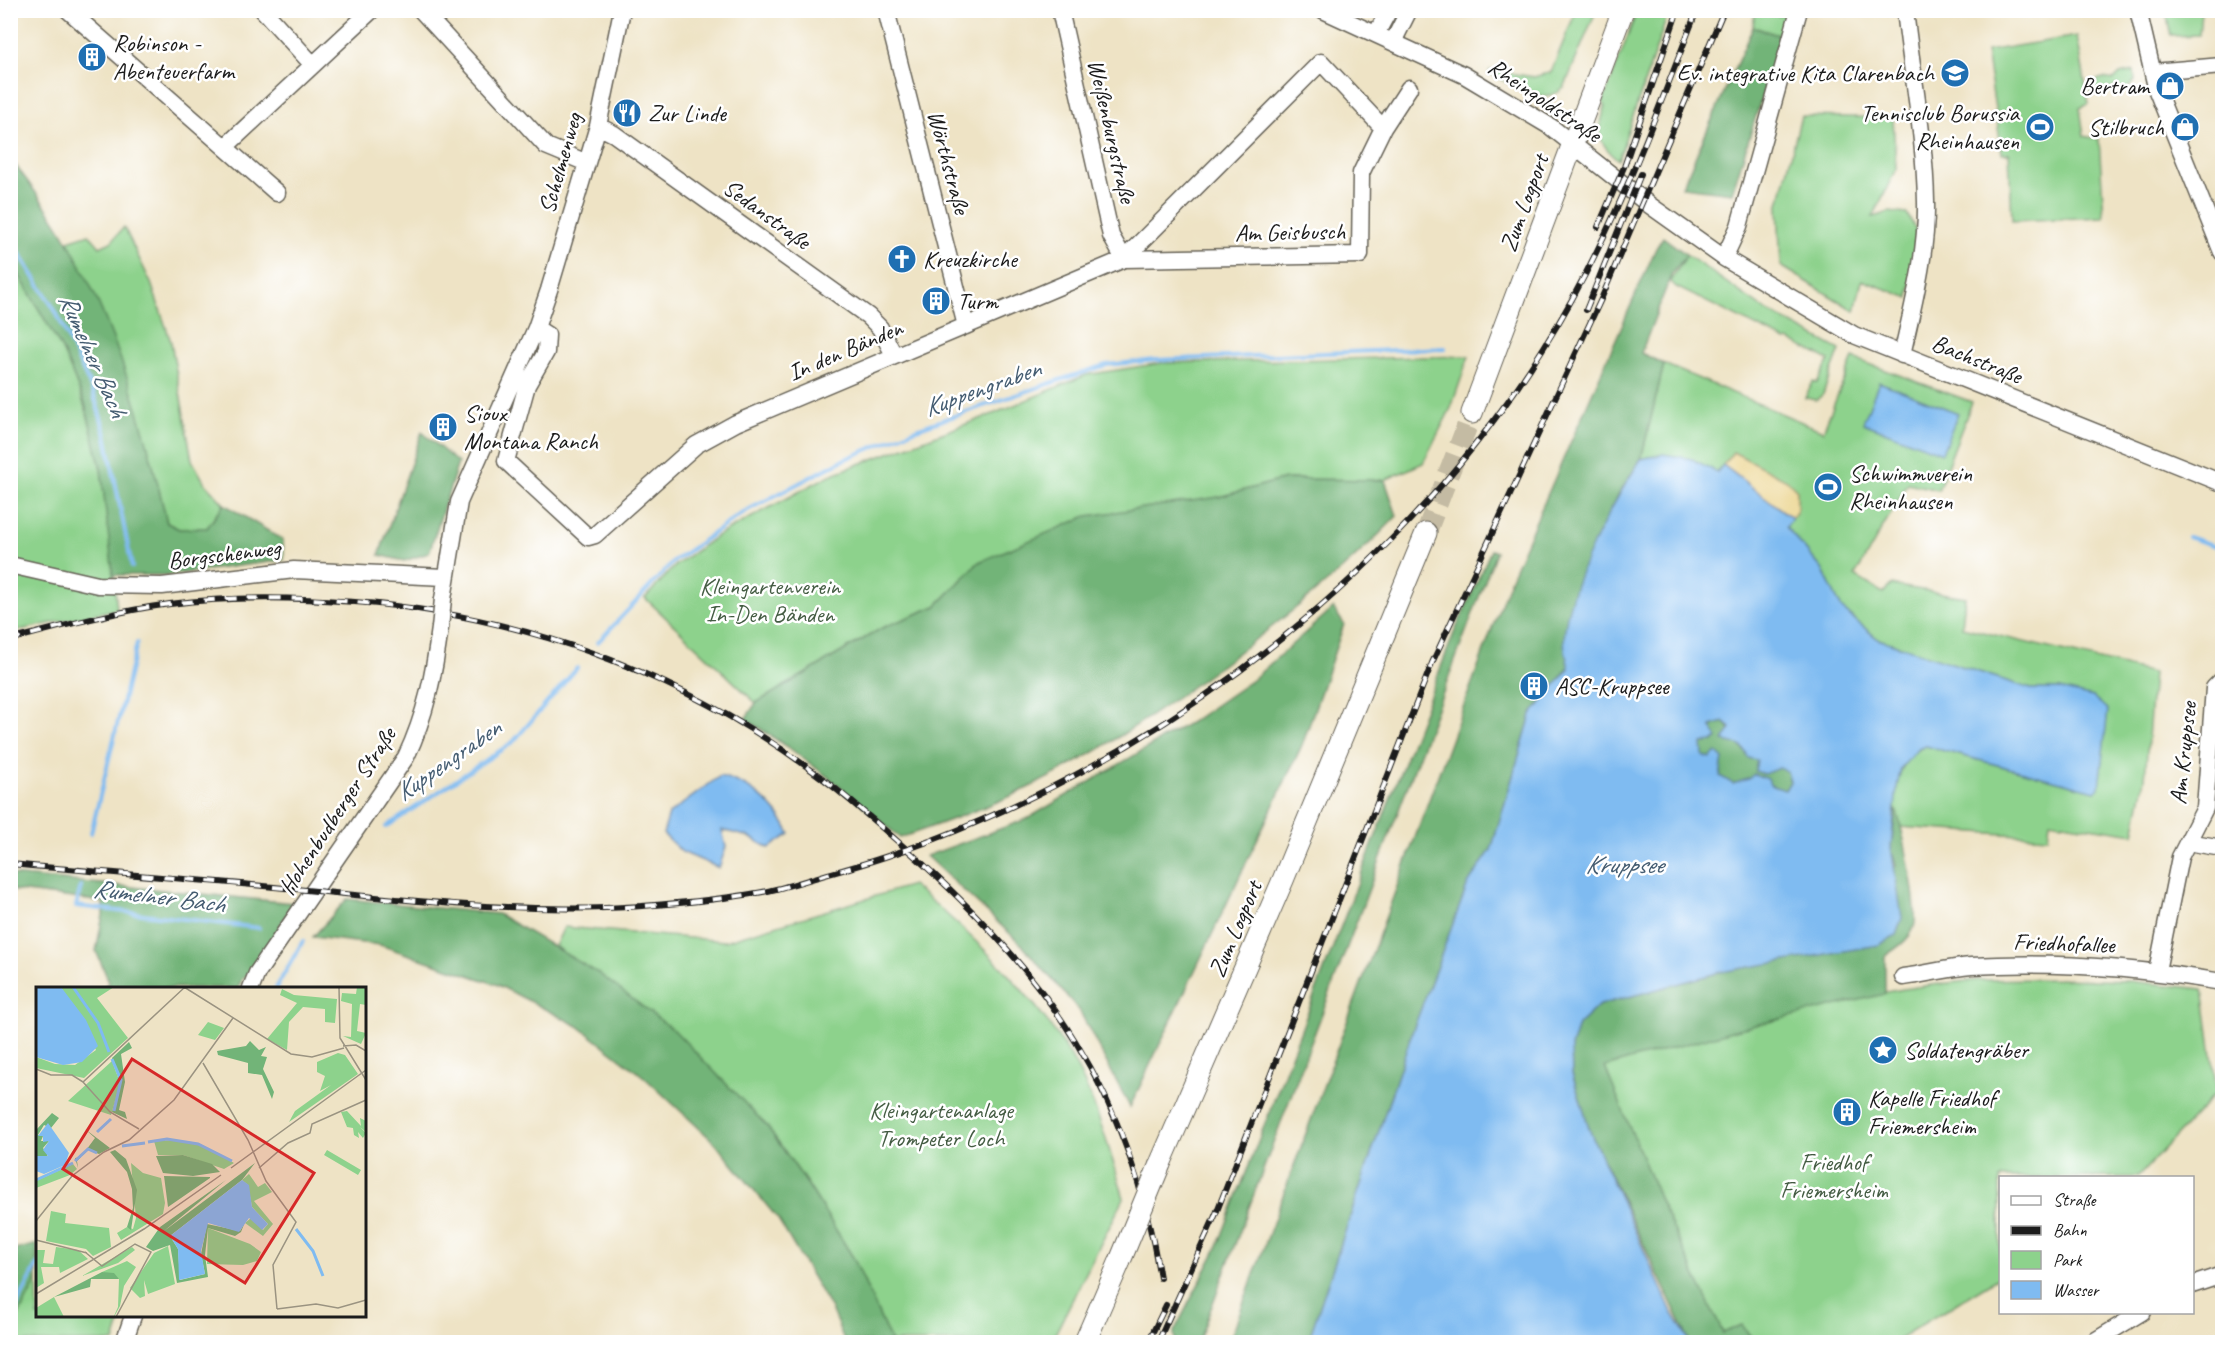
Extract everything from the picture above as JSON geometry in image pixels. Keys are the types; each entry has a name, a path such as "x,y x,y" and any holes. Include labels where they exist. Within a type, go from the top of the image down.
{"main road":[{"name":"Zum Logport","path":"1472,413 1623,10"},
{"name":"Zum Logport","path":"1085,1342 1283,880 1426,533"}],"street":[{"path":"68,10 278,193"},
{"path":"263,10 313,65"},
{"path":"225,147 372,10"},
{"path":"421,10 546,146 587,163"},
{"name":"Schelmenweg","path":"446,576 459,502 536,328 598,126 621,10"},
{"name":"Wörthstraße","path":"886,10 966,326"},
{"name":"Weißenburgstraße","path":"1060,10 1111,236 1124,259"},
{"name":"Rheingoldstraße","path":"1323,10 1464,75 1573,144 1640,198 1724,258"},
{"path":"1376,34 1389,10"},
{"path":"1393,42 1409,10"},
{"path":"1724,258 1739,226 1799,10"},
{"path":"1902,355 1921,271 1926,204 1924,157 1905,10"},
{"path":"2138,10 2152,72 2169,123 2223,252"},
{"name":"In den Bänden","path":"536,328 547,335 546,352 527,385 506,461 588,537 595,536 696,445 736,423 1124,259 1322,62 1383,128"},
{"path":"2152,72 2223,66"},
{"name":"Am Geisbusch","path":"1124,259 1360,255 1361,173 1383,128 1409,88"},
{"name":"Sedanstraße","path":"598,126 623,140 868,316 880,328 894,355"},
{"name":"Bachstraße","path":"1724,258 1854,335 2223,483"},
{"name":"Borgschenweg","path":"10,565 98,585 162,586 294,570 446,576"},
{"name":"Hohenbudberger Straße","path":"251,987 257,974 406,757 420,728 427,705 446,576"},
{"name":"Am Kruppsee","path":"2157,971 2180,856 2205,808 2214,688 2223,680"},
{"path":"2188,842 2223,848"},
{"name":"Friedhofallee","path":"1903,977 1968,966 2025,964 2157,971 2223,982"},
{"path":"2194,1285 2223,1275"},
{"path":"2093,1342 2139,1314"},
{"path":"124,1342 133,1317"}],"green space":[{"path":"1576,11 1596,11 1564,88 1555,94 1537,95 1517,88 1489,73 1490,70 1534,77 1551,72"},
{"path":"1637,11 1669,11 1618,160 1605,147 1600,136 1605,106 1603,102"},
{"path":"1755,11 1767,11 1780,16 1788,11 1781,36 1753,27"},
{"path":"2162,11 2201,11 2199,35 2171,36 2167,17"},
{"path":"1753,27 1781,36 1732,193 1682,187"},
{"name":"Tennisclub Borussia Rheinhausen","path":"2077,36 2089,104 2080,108 2084,136 2099,139 2104,217 2012,221 2009,153 2002,153 1986,51"},
{"path":"2134,71 2135,81 2127,89 2120,89 2116,86 2092,95 2090,82 2103,78 2114,80 2120,74"},
{"path":"1801,116 1893,118 1896,169 1873,217 1889,212 1907,214 1917,231 1909,298 1862,280 1855,311 1781,266 1778,208"},
{"path":"10,158 61,230 100,307 139,414 167,523 179,529 207,528 224,504 283,540 284,560 169,575 113,575 101,469 85,404 63,351 11,261"},
{"path":"124,227 151,283 171,342 192,460 205,483 224,504 207,528 179,529 167,523 148,450 125,379 99,310 68,241 89,234 100,247 111,242"},
{"path":"1663,237 1687,255 1672,273 1641,353 1664,364 1641,459 1617,497 1564,641 1569,667 1531,715 1491,850 1468,884 1413,1030 1308,1342 1229,1342 1510,580 1656,248"},
{"path":"1687,255 1766,310 1840,350 1823,394 1817,400 1805,398 1813,382 1817,383 1829,360 1676,287 1670,281"},
{"path":"10,261 54,334 67,360 87,414 104,486 117,609 11,632"},
{"name":"Kleingartenverein In-Den Bänden","path":"1469,356 1451,408 1423,463 1385,480 1285,479 979,562 936,606 882,628 756,703 645,598 676,565 717,536 830,475 993,414 1086,375 1162,363"},
{"path":"1853,358 1972,402 1938,490 1908,483 1855,576 1883,593 1891,585 1965,597 1962,627 2153,673 2145,779 2134,834 2050,821 2048,837 1900,827 1894,805 1897,781 1908,759 1916,751 1926,746 2095,791 2060,689 2031,689 1878,639 1842,609 1822,569 1786,527 1791,518 1723,465 1717,473 1680,457 1662,456 1641,459 1664,364 1823,431"},
{"path":"422,432 458,463 429,553 404,561 379,555"},
{"path":"1285,479 1385,480 1397,516 1357,556 1315,592 1201,680 1149,717 1095,751 1011,796 900,838 825,775 745,719 756,703 882,628 936,606 979,562 1087,516 1219,497"},
{"path":"1491,550 1496,552 1199,1340 1204,1342 1175,1342 1174,1332 1217,1248 1454,633"},
{"path":"1333,608 1344,624 1303,743 1130,1107 1079,1010 1020,943 926,856 1027,819 1194,720 1252,680"},
{"path":"1724,722 1741,748 1747,753 1787,771 1790,782 1785,791 1748,779 1733,784 1720,776 1710,758 1702,756 1702,743 1713,742 1717,738 1711,726"},
{"path":"1896,809 1910,869 1915,918 1914,927 1909,936 1885,956 1885,994 1735,1030 1605,1067 1662,1205 1723,1333 1742,1325 1755,1342 1690,1342 1591,1134 1572,1074 1571,1047 1578,1025 1599,1005 1721,972 1896,866 1891,847"},
{"path":"11,875 293,903 256,967 242,979 238,987 104,987 109,982 96,951 103,915 103,902 11,890"},
{"name":"Kleingartenanlage Trompeter Loch","path":"912,885 984,950 1031,1001 1052,1028 1084,1082 1115,1168 1124,1198 1051,1342 891,1342 854,1259 808,1185 767,1126 555,946 564,927 725,941"},
{"path":"347,899 498,914 598,973 675,1031 767,1126 808,1185 854,1259 891,1342 845,1342 831,1309 778,1219 715,1143 644,1077 578,1026 498,985 380,945 313,937"},
{"name":"Friedhof Friemersheim","path":"1997,980 2129,981 2203,989 2217,1092 2139,1176 1999,1176 1999,1278 1893,1342 1755,1342 1742,1326 1723,1334 1662,1205 1604,1067 1780,1016 1869,995 1913,987"},
{"path":"36,1245 36,1283 11,1329 11,1251"},
{"path":"36,1283 36,1317 122,1317 114,1342 11,1342 11,1329"}],"sand":[{"path":"1733,452 1787,480 1797,490 1797,511 1792,518 1723,465"}],"water":[{"path":"1879,382 1958,413 1942,453 1863,423"},
{"name":"Kruppsee","path":"1663,454 1692,459 1717,472 1723,465 1792,518 1786,527 1822,569 1842,609 1878,639 2031,689 2060,689 2093,697 2108,710 2099,787 2095,791 1926,746 1918,749 1901,768 1897,787 1891,847 1902,918 1896,935 1879,945 1721,972 1599,1005 1578,1025 1571,1047 1572,1074 1591,1134 1672,1312 1690,1342 1308,1342 1413,1030 1468,884 1491,850 1531,715 1569,668 1564,640 1567,618 1581,571 1604,522 1641,459","holes":["1724,722 1731,728 1723,741 1739,745 1748,758 1757,760 1755,771 1764,774 1779,768 1787,771 1790,782 1785,790 1770,785 1768,779 1754,774 1748,779 1733,784 1720,776 1723,759 1716,752 1710,758 1703,756 1702,743 1713,742 1717,738 1711,726"]},
{"path":"720,776 742,784 761,797 778,814 790,834 769,848 749,837 722,830 726,847 719,868 682,852 663,834 669,814"}],"waterway":[{"name":"Rumelner Bach","path":"10,238 56,312 93,392 106,435 132,567"},
{"name":"Kuppengraben","path":"598,642 674,561 744,512 843,460 919,428 1106,365 1156,360 1445,348"},
{"name":"Kuppengraben","path":"2188,537 2222,548"},
{"name":"Rumelner Bach","path":"91,833 137,643"},
{"name":"Kuppengraben","path":"386,827 513,742 577,668"},
{"name":"Rumelner Bach","path":"81,886 76,906 259,928"},
{"path":"277,987 303,941"},
{"path":"10,1319 36,1268"}],"tunnel":[{"path":"1426,533 1472,413"}],"railway":[{"path":"1598,227 1624,167 1678,10"},
{"path":"10,864 479,906 560,909 642,906 737,896 795,884 943,836 1045,790 1144,735 1239,672 1327,600 1409,522 1481,437 1544,347 1568,307 1610,225 1697,10"},
{"path":"1158,1342 1215,1216 1432,663 1602,297 1724,10"},
{"path":"1586,310 1641,174"},
{"path":"10,640 110,615 193,601 262,598 355,602 417,609 478,620 538,635 596,654 654,678 709,705 763,737 814,772 911,853 960,899 1004,946 1043,993 1076,1042 1104,1094 1128,1150 1146,1211 1160,1278"},
{"path":"1148,1342 1166,1305"}],"place":[{"name":"Robinson - Abenteuerfarm","path":"92,57"},
{"name":"Ev. integrative Kita Clarenbach","path":"1955,73"},
{"name":"Bertram","path":"2170,86"},
{"name":"Zur Linde","path":"627,113"},
{"name":"Tennisclub Borussia Rheinhausen","path":"2040,127"},
{"name":"Stilbruch","path":"2185,127"},
{"name":"Kreuzkirche","path":"902,259"},
{"name":"Turm","path":"936,301"},
{"name":"Sioux Montana Ranch","path":"443,427"},
{"name":"Schwimmverein Rheinhausen","path":"1828,487"},
{"name":"ASC-Kruppsee","path":"1534,686"},
{"name":"Soldatengräber","path":"1883,1050"},
{"name":"Kapelle Friedhof Friemersheim","path":"1847,1112"}]}
